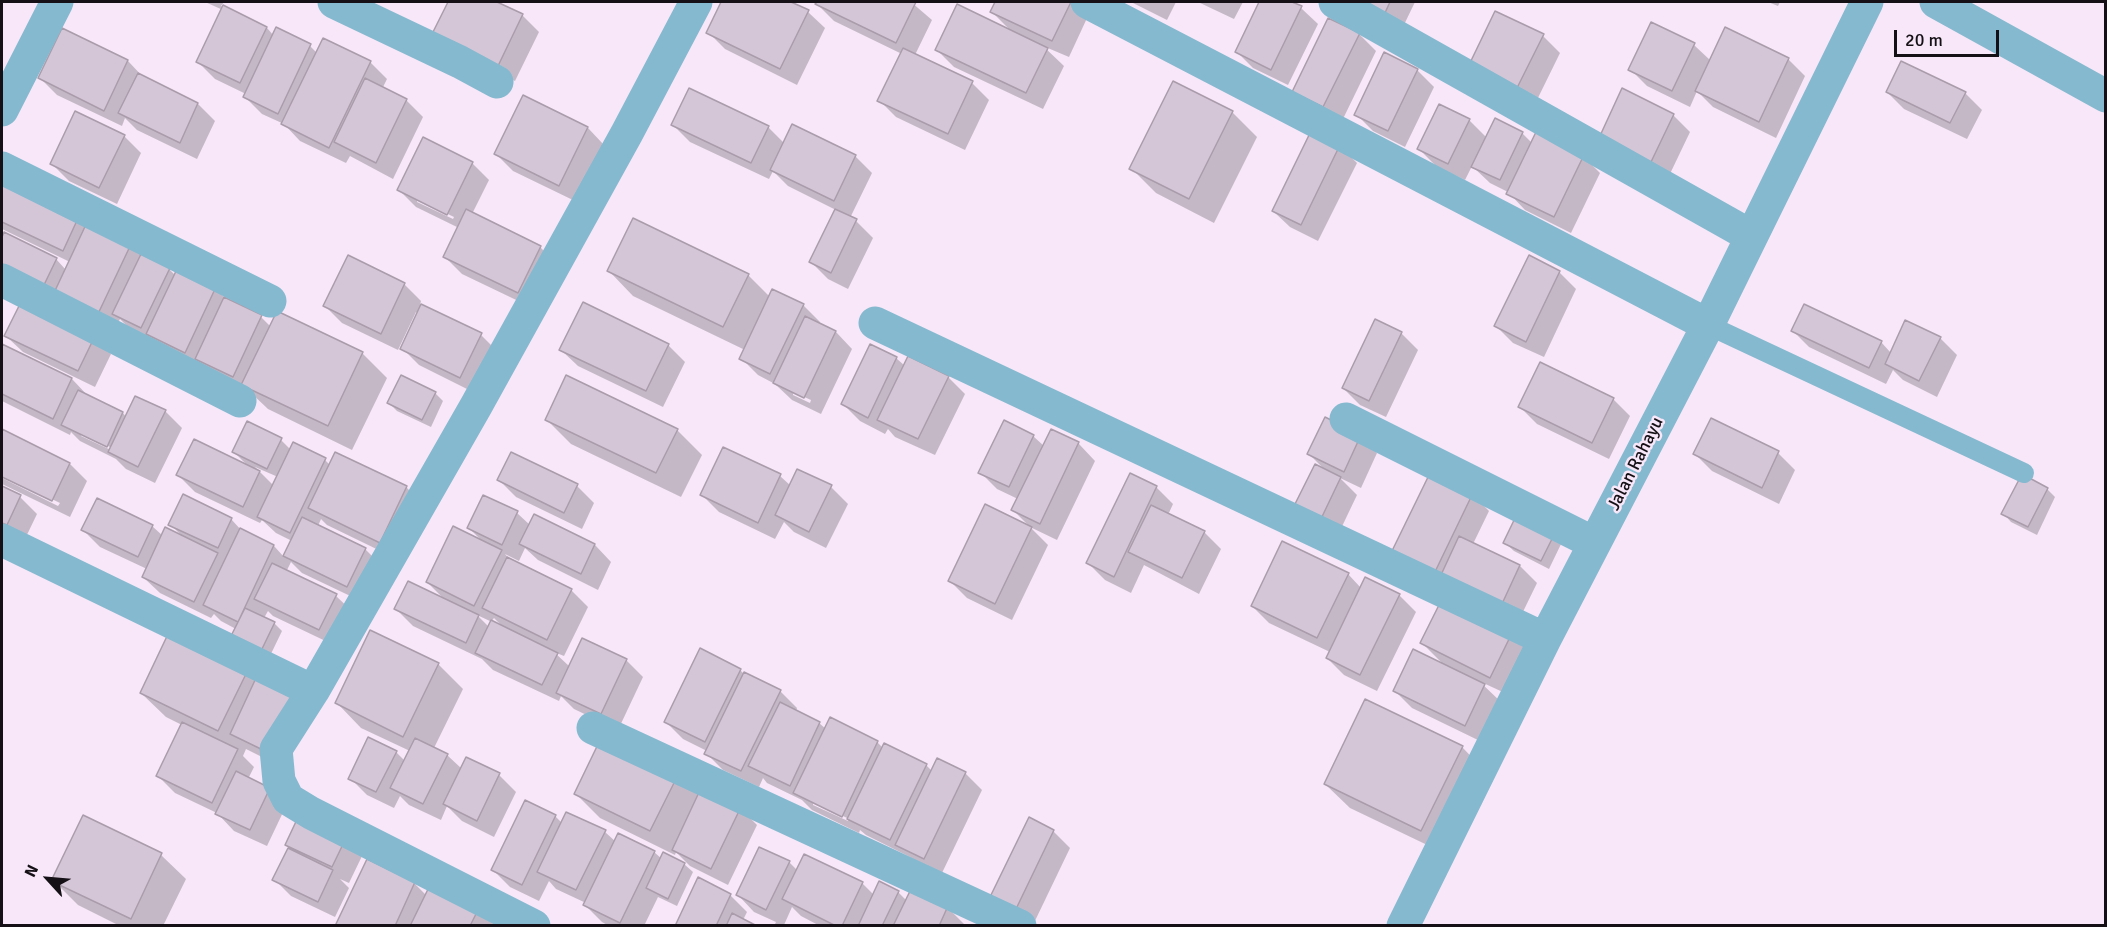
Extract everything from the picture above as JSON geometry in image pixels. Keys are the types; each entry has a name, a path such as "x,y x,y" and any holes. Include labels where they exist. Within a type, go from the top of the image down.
{"street":[{"path":"2,110 57,2"},
{"path":"334,2 497,82"},
{"path":"534,926 310,813 288,799 279,781 276,749 313,691 482,396 627,133 696,2"},
{"path":"1087,2 1708,325"},
{"path":"1335,2 1751,236"},
{"name":"Jalan Rahayu","path":"1404,926 1545,639 1708,325 1867,2"},
{"path":"1936,2 2106,96"},
{"path":"2,168 270,301"},
{"path":"2,280 240,401"},
{"path":"875,323 1545,639"},
{"path":"1346,418 1594,543"},
{"path":"2,540 313,691"},
{"path":"593,728 1020,926"}],"lane":[{"path":"1708,325 2024,473"}],"building":[{"path":"448,2 497,2 523,14 498,66 432,34"},
{"path":"721,2 791,2 809,10 780,69 706,33"},
{"path":"817,2 916,2 896,43 815,4"},
{"path":"995,2 1071,2 1052,41 990,12"},
{"path":"1259,2 1292,2 1302,6 1271,70 1235,52"},
{"path":"1356,2 1390,2 1384,15"},
{"path":"957,4 1048,48 1026,93 935,50"},
{"path":"223,5 267,27 240,83 196,62"},
{"path":"1495,11 1544,34 1516,90 1468,67"},
{"path":"1328,18 1360,33 1323,107 1292,92"},
{"path":"1651,22 1695,43 1672,91 1628,70"},
{"path":"276,27 311,44 278,114 243,97"},
{"path":"1725,27 1789,58 1759,122 1695,91"},
{"path":"62,28 128,60 104,111 38,78"},
{"path":"323,38 371,61 329,148 281,124"},
{"path":"903,48 973,81 948,134 877,101"},
{"path":"1384,52 1418,69 1388,131 1354,115"},
{"path":"1901,61 1966,92 1950,123 1886,92"},
{"path":"138,73 198,103 180,143 118,113"},
{"path":"365,78 407,99 376,163 334,142"},
{"path":"1173,81 1233,111 1189,199 1129,169"},
{"path":"689,88 769,126 751,163 671,125"},
{"path":"1622,88 1674,114 1651,162 1599,138"},
{"path":"523,95 588,127 559,186 494,154"},
{"path":"1439,104 1470,119 1448,164 1417,149"},
{"path":"75,111 125,135 99,188 50,164"},
{"path":"1495,118 1523,132 1500,180 1471,167"},
{"path":"792,124 856,155 834,201 770,170"},
{"path":"1311,131 1340,145 1301,225 1272,211"},
{"path":"1536,132 1584,155 1554,217 1506,194"},
{"path":"423,137 473,162 447,215 397,190"},
{"path":"2,175 80,214 63,251 2,222"},
{"path":"466,209 541,246 518,293 443,257"},
{"path":"835,209 857,219 831,273 809,262"},
{"path":"89,218 133,240 97,316 53,295"},
{"path":"633,218 749,274 723,327 607,271"},
{"path":"4,232 57,258 43,287 2,267"},
{"path":"141,254 170,268 141,328 112,314"},
{"path":"348,255 405,283 381,334 323,306"},
{"path":"1529,255 1560,271 1526,342 1494,326"},
{"path":"177,269 216,287 185,353 146,334"},
{"path":"772,289 804,304 770,374 739,359"},
{"path":"224,297 262,315 233,377 195,359"},
{"path":"22,300 95,336 78,371 4,336"},
{"path":"583,302 669,344 646,391 559,350"},
{"path":"421,304 482,333 460,378 400,349"},
{"path":"1804,304 1882,341 1869,368 1791,331"},
{"path":"277,311 363,352 328,426 241,385"},
{"path":"805,316 836,331 804,398 773,383"},
{"path":"1375,319 1402,332 1369,401 1342,388"},
{"path":"1905,320 1941,337 1919,381 1885,364"},
{"path":"2,344 72,378 53,419 2,394"},
{"path":"870,344 897,357 868,418 841,404"},
{"path":"908,356 949,376 918,439 877,420"},
{"path":"1540,362 1614,398 1592,443 1518,407"},
{"path":"401,375 436,392 422,420 387,403"},
{"path":"566,375 678,429 656,473 545,420"},
{"path":"78,390 123,412 107,447 61,425"},
{"path":"135,396 166,410 138,467 108,452"},
{"path":"1325,417 1361,435 1344,472 1307,454"},
{"path":"1711,418 1779,451 1762,488 1693,454"},
{"path":"1004,420 1034,435 1009,487 978,473"},
{"path":"247,421 282,438 267,469 232,452"},
{"path":"2,429 70,463 52,501 2,477"},
{"path":"1051,429 1079,442 1040,524 1011,510"},
{"path":"194,439 260,471 243,507 176,475"},
{"path":"293,442 326,458 290,533 257,517"},
{"path":"723,447 781,474 758,523 700,495"},
{"path":"335,452 407,486 380,543 308,508"},
{"path":"511,452 578,484 564,513 497,480"},
{"path":"1315,464 1341,477 1319,523 1292,510"},
{"path":"797,469 832,485 809,532 775,515"},
{"path":"1130,473 1157,486 1114,577 1086,563"},
{"path":"1430,473 1473,493 1433,576 1390,555"},
{"path":"2022,474 2048,488 2028,527 2001,514"},
{"path":"2,486 21,495 7,525 2,523"},
{"path":"183,494 232,518 218,548 168,525"},
{"path":"483,495 518,511 502,545 467,528"},
{"path":"97,498 153,525 138,557 81,530"},
{"path":"985,504 1032,527 995,604 948,581"},
{"path":"1151,505 1205,531 1182,578 1128,552"},
{"path":"534,514 595,544 581,574 519,544"},
{"path":"1517,514 1555,533 1541,561 1503,543"},
{"path":"302,517 366,548 347,587 283,556"},
{"path":"453,526 502,550 474,606 426,582"},
{"path":"165,527 218,553 194,602 142,577"},
{"path":"240,528 274,545 238,622 203,605"},
{"path":"1459,536 1520,565 1501,606 1440,577"},
{"path":"1282,541 1349,573 1317,638 1251,606"},
{"path":"507,557 572,589 547,640 482,608"},
{"path":"272,563 337,594 319,630 254,599"},
{"path":"1365,577 1400,594 1360,675 1326,658"},
{"path":"408,581 479,615 466,643 394,609"},
{"path":"1443,597 1513,631 1490,678 1420,643"},
{"path":"245,608 275,622 261,651 231,636"},
{"path":"491,620 558,653 542,685 475,653"},
{"path":"370,630 439,663 403,737 335,703"},
{"path":"169,632 248,670 218,731 140,693"},
{"path":"582,638 627,659 601,714 556,693"},
{"path":"700,648 741,669 705,742 664,722"},
{"path":"1413,649 1485,684 1465,726 1393,691"},
{"path":"744,672 781,690 741,771 704,754"},
{"path":"256,678 294,696 267,752 230,734"},
{"path":"1365,699 1463,746 1421,831 1324,784"},
{"path":"780,702 820,722 790,786 748,766"},
{"path":"830,717 878,741 842,817 793,793"},
{"path":"182,722 238,749 212,803 156,776"},
{"path":"602,736 679,773 650,831 574,794"},
{"path":"368,737 397,751 376,792 348,779"},
{"path":"415,738 448,754 423,804 390,788"},
{"path":"884,743 927,764 890,840 847,819"},
{"path":"466,757 500,773 477,821 443,804"},
{"path":"937,758 966,772 924,859 895,845"},
{"path":"236,771 270,788 250,830 215,814"},
{"path":"701,788 741,807 711,869 672,850"},
{"path":"525,800 556,815 522,885 491,870"},
{"path":"566,812 606,830 576,890 537,872"},
{"path":"300,813 347,836 332,867 285,845"},
{"path":"83,815 162,853 131,919 51,881"},
{"path":"1029,817 1054,830 1016,909 990,897"},
{"path":"618,833 655,851 620,923 583,905"},
{"path":"759,847 790,861 766,910 736,895"},
{"path":"288,848 333,870 318,902 272,880"},
{"path":"663,852 685,863 668,899 646,888"},
{"path":"804,854 863,882 842,926 836,926 782,899"},
{"path":"367,859 415,882 395,926 335,926"},
{"path":"698,877 731,894 716,926 675,926"},
{"path":"432,881 481,904 470,926 410,926"},
{"path":"879,881 899,891 882,926 858,926"},
{"path":"911,889 948,906 939,926 893,926"},
{"path":"732,913 757,926 726,926"}]}
